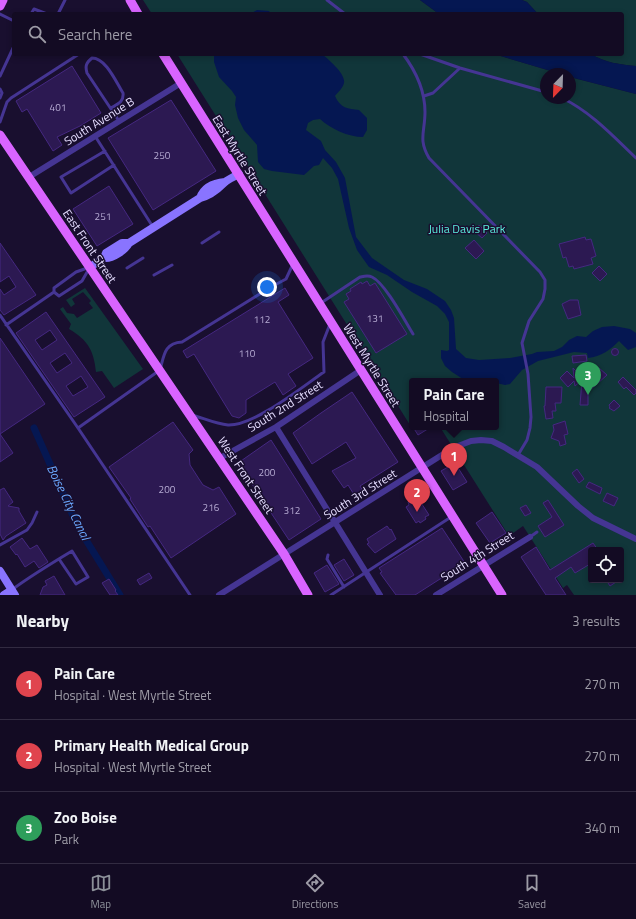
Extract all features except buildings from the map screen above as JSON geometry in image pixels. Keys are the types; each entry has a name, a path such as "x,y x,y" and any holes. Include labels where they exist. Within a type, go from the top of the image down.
{"main road":[{"path":"0,6 3,0"},
{"path":"130,0 137,12"},
{"name":"East Myrtle Street","path":"164,56 296,266"},
{"name":"East Front Street","path":"0,135 160,370"},
{"name":"West Myrtle Street","path":"296,266 502,595"},
{"name":"West Front Street","path":"160,370 284,554 308,595"}],"street":[{"name":"South Avenue B","path":"29,177 180,83"},
{"path":"90,267 104,258 109,258 126,248 129,243 200,198 206,197 220,188 225,182 239,174"},
{"name":"South 2nd Street","path":"220,458 276,427 361,370"},
{"path":"276,427 380,595"},
{"name":"South 3rd Street","path":"219,595 453,448 471,441 481,440 492,442 518,455 547,475 578,506 593,518 635,538"},
{"name":"South 4th Street","path":"436,595 530,537"},
{"path":"0,571 13,592 4,595"}],"lane":[{"path":"59,12 65,0"},
{"path":"327,0 342,12"},
{"path":"32,12 34,9 42,12"},
{"path":"0,14 12,20"},
{"path":"0,76 12,50"},
{"path":"0,122 10,100 76,56"},
{"path":"404,56 417,76 424,96 425,112 422,141 429,158 540,272 545,280 543,299 529,321 522,343 528,374 531,417 527,440 518,455"},
{"path":"426,56 460,68 540,90"},
{"path":"111,108 121,102 124,98 123,93 105,64 101,60 92,58 86,65 87,73 119,121"},
{"path":"424,96 433,93 460,68"},
{"path":"0,89 2,93 0,98"},
{"path":"574,104 587,113 636,158"},
{"path":"95,136 154,228"},
{"path":"105,151 61,177 71,193 114,165"},
{"path":"202,243 219,232"},
{"path":"127,268 143,258"},
{"path":"154,275 172,265"},
{"path":"78,428 160,370 164,353 168,347 175,342 182,342 286,279 296,266"},
{"path":"54,292 59,296 82,281 90,267"},
{"path":"6,324 54,292 54,288 76,272 90,267"},
{"path":"320,304 360,278 367,275 372,276 382,284 413,334"},
{"path":"0,315 190,595"},
{"path":"190,414 227,425 241,424 263,413 324,372 323,342 331,322"},
{"path":"0,545 27,530 32,524 37,512"},
{"path":"331,595 452,516"},
{"path":"530,537 536,532"},
{"path":"13,592 59,559 72,551 88,577 76,584 59,559"},
{"path":"328,555 327,559 344,587"}],"green space":[{"path":"143,0 420,0 436,12 151,12"},
{"path":"522,0 636,0 636,66 612,63 595,56 624,56 624,12 536,12 527,2"},
{"name":"Julia Davis Park","path":"178,56 501,56 541,68 540,104 576,104 576,79 636,94 636,595 574,595 567,585 563,588 523,526 509,536 442,430 499,430 499,378 409,378 409,423"},
{"path":"85,288 143,369 114,388 102,371 96,372 92,352 81,337 69,329 71,324 60,309 63,307 67,313 74,314 77,318 93,308 89,303 91,301 83,292 72,299 75,304 71,307 66,300"}],"shaded area":[{"path":"420,0 522,0 527,2 536,12 436,12"},
{"path":"257,10 270,12 254,12"},
{"path":"214,56 324,56 340,71 344,79 344,83 342,88 335,96 339,103 348,108 359,110 367,118 367,130 363,137 352,136 334,129 320,119 313,120 308,123 306,130 321,141 325,150 336,162 345,178 356,237 372,258 404,280 427,289 445,301 454,318 456,349 466,358 479,360 510,358 537,352 554,351 577,336 586,337 593,331 602,327 614,326 630,329 636,333 636,347 628,350 619,341 605,352 593,357 588,358 587,353 574,352 538,361 522,370 510,384 505,385 499,384 499,378 461,378 452,372 445,366 441,358 441,350 449,350 449,322 445,314 437,306 412,292 387,275 369,267 357,250 349,228 338,179 332,168 323,158 319,165 314,166 304,175 264,169 258,162 257,145 244,130 238,118 235,105 236,97 219,77 214,62"},
{"path":"501,56 595,56 612,63 636,66 636,94 576,79 576,68 541,68"}],"waterway":[{"name":"Boise City Canal","path":"34,428 78,527 120,595"}],"place":[{"name":"Zoo Boise","path":"588,395"},
{"name":"Pain Care","path":"454,476"},
{"name":"Primary Health Medical Group","path":"417,512"}]}
